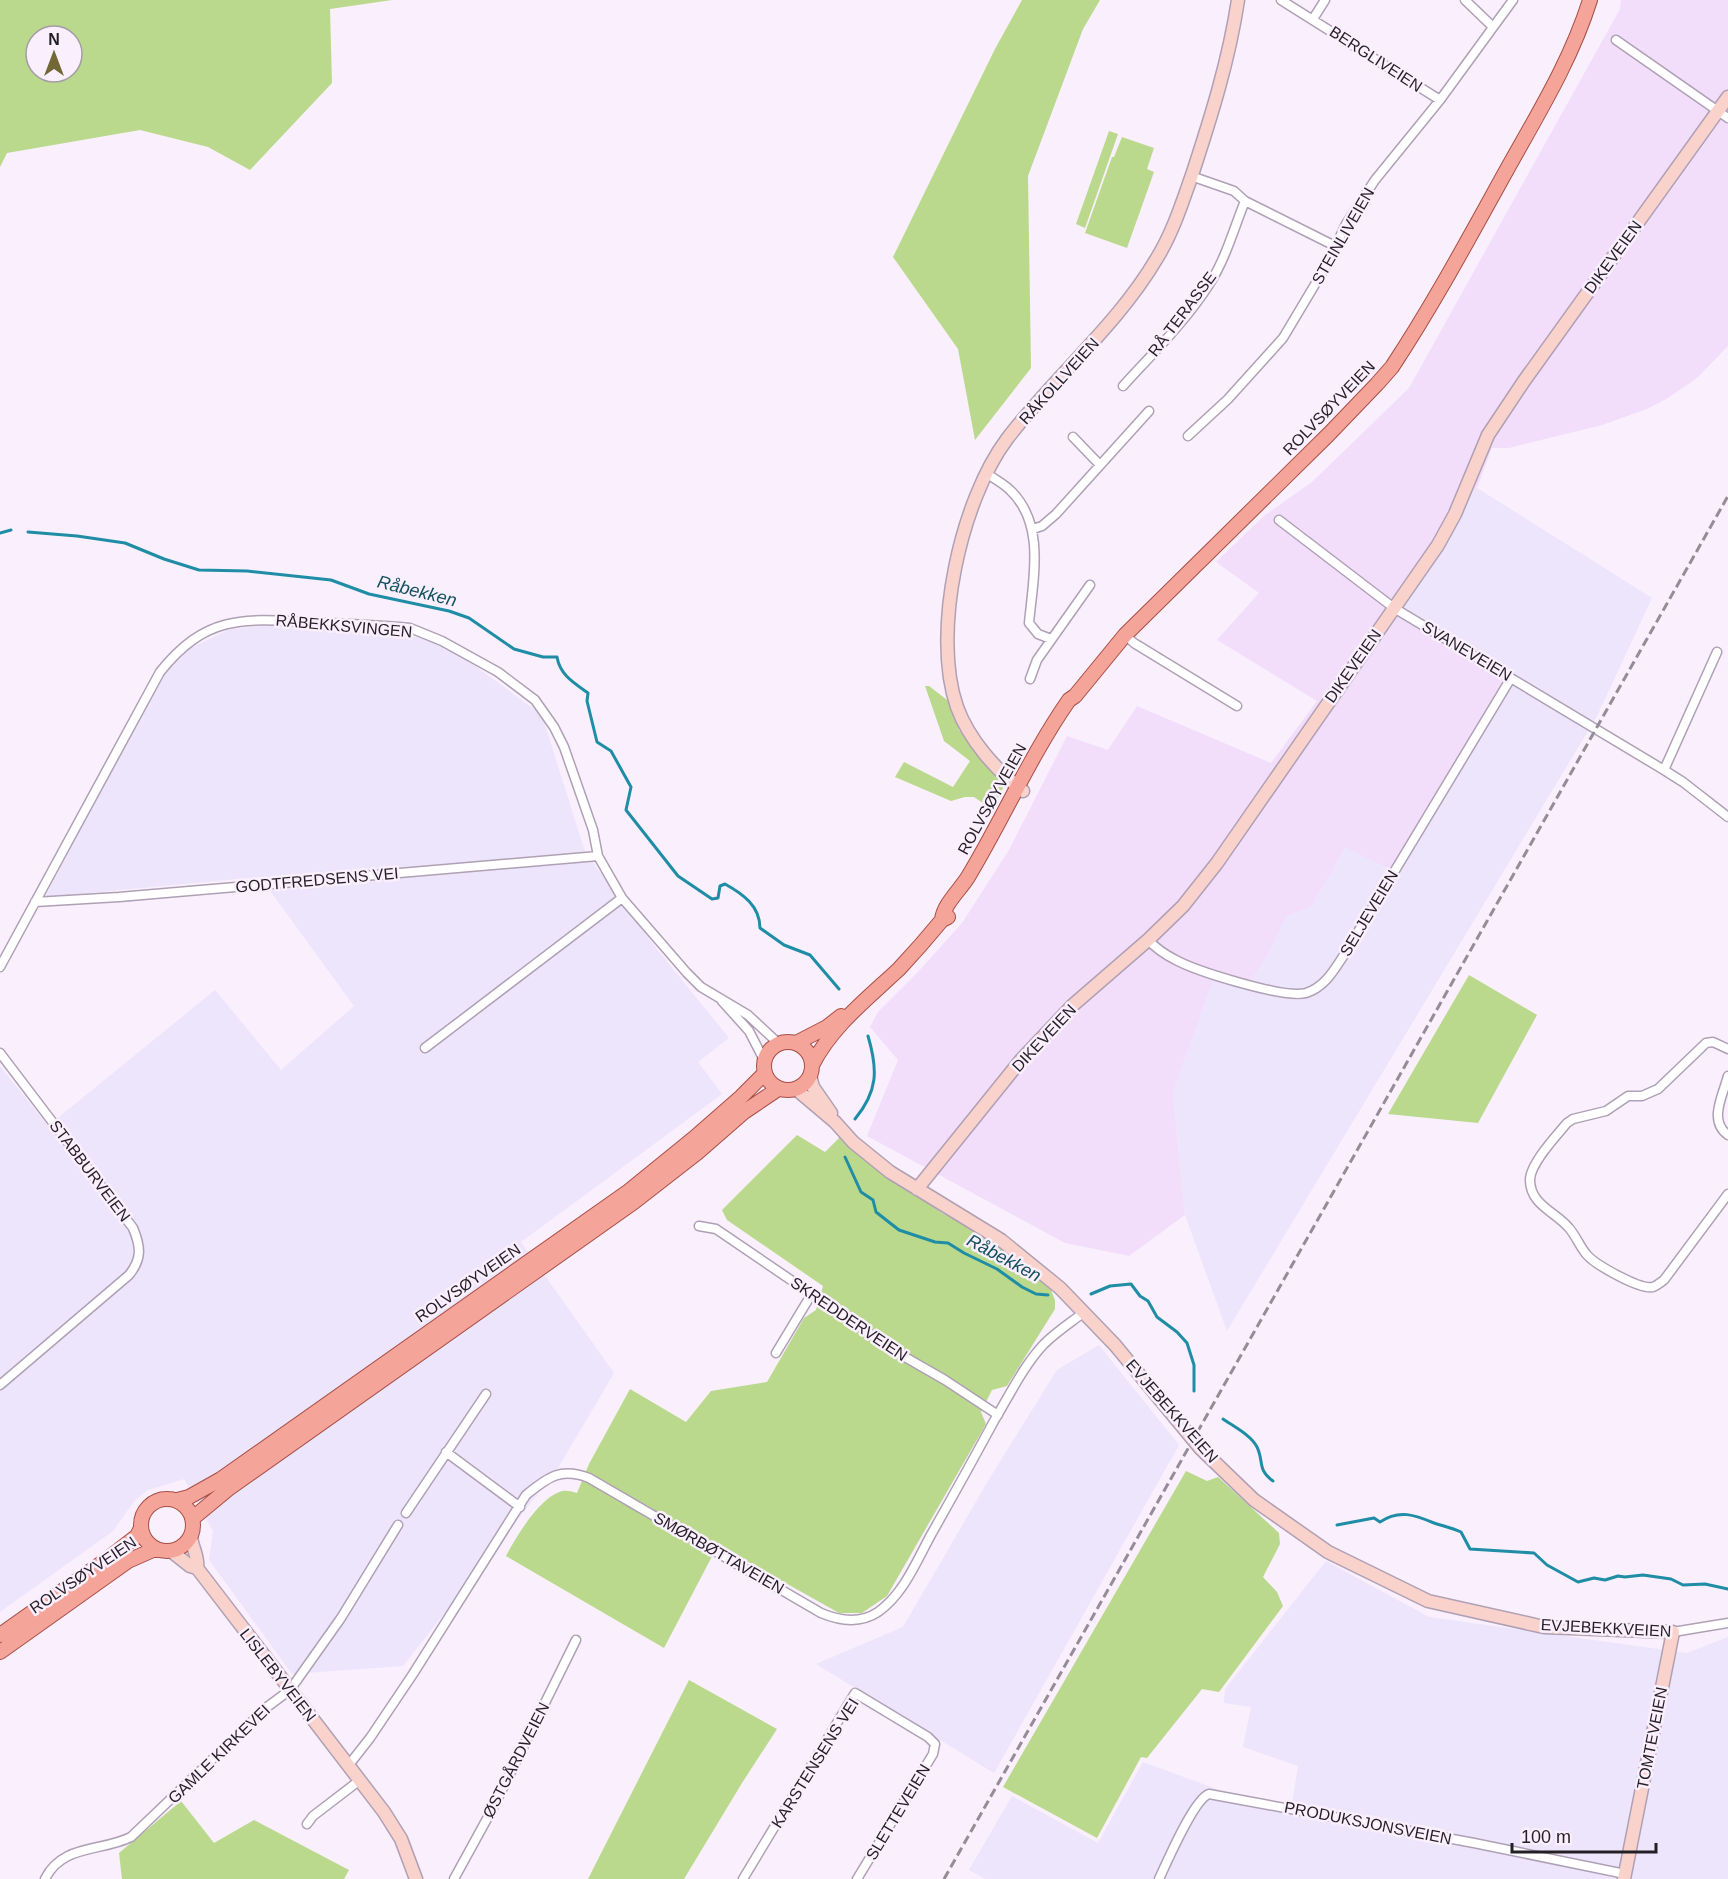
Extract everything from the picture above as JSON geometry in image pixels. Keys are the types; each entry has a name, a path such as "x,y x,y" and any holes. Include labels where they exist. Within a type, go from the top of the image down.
{"main road":[{"name":"ROLVSØYVEIEN","path":"811,1070 820,1049 942,920 948,917 969,887 1023,783 1075,696 1125,635 1324,438 1392,367 1485,210 1547,98 1573,44 1590,0"},
{"name":"ROLVSØYVEIEN","path":"796,1043 820,1031 861,1004"},
{"path":"787,1041 796,1043 810,1055 811,1070 804,1084 796,1089 787,1091 778,1089 770,1083 764,1067 769,1050 778,1043 787,1041"},
{"name":"ROLVSØYVEIEN","path":"177,1500 189,1497 221,1479 629,1191 741,1097 764,1067"},
{"name":"ROLVSØYVEIEN","path":"193,1518 228,1489 634,1202 697,1153 744,1112 778,1089"},
{"path":"167,1498 177,1500 188,1508 193,1518 194,1528 191,1536 183,1546 171,1551 156,1548 147,1542 141,1528 142,1518 147,1508 156,1501 167,1498"},
{"name":"ROLVSØYVEIEN","path":"0,1635 106,1560 137,1536 141,1528"},
{"name":"ROLVSØYVEIEN","path":"0,1652 128,1561 156,1548"}],"street":[{"name":"RÅKOLLVEIEN","path":"1023,783 996,765 977,744 958,708 951,683 947,648 947,623 955,569 969,519 987,474 1007,439 1103,332 1142,284 1174,225 1213,114 1228,57 1238,0"},
{"name":"BERGLIVEIEN","path":"1281,0 1440,100"},
{"name":"BERGLIVEIEN","path":"1313,19 1325,0"},
{"path":"1465,0 1492,26"},
{"name":"STEINLIVEIEN","path":"1188,436 1228,399 1283,338 1326,266 1346,224 1375,180 1440,100 1513,0"},
{"path":"1616,39 1686,90 1724,114"},
{"name":"DIKEVEIEN","path":"917,1189 1021,1060 1073,1005 1148,940 1183,906 1217,863 1438,544 1488,435 1530,372 1724,114 1728,97"},
{"path":"1191,176 1234,191 1245,201 1335,246"},
{"name":"RÅ TERASSE","path":"1123,386 1173,332 1210,283 1222,260 1245,201"},
{"path":"1033,529 1042,526 1056,514 1149,411"},
{"path":"1073,437 1100,465"},
{"path":"987,474 1010,489 1024,506 1033,529 1034,561 1029,623 1038,634 1051,639"},
{"name":"SVANEVEIEN","path":"1279,520 1394,608 1664,770 1728,817"},
{"path":"1030,679 1037,660 1090,585"},
{"name":"RÅBEKKSVINGEN","path":"35,902 160,672 189,641 225,624 256,619 410,628 441,641 498,672 535,700 554,727 564,747 593,830 598,856 622,898 701,987 748,1015 778,1043"},
{"path":"1125,635 1134,643 1237,706"},
{"path":"1664,770 1717,652"},
{"name":"SELJEVEIEN","path":"1148,940 1157,950 1176,961 1237,981 1288,994 1301,994 1320,986 1331,975 1344,955 1511,678"},
{"name":"GODTFREDSENS VEI","path":"35,902 119,897 598,856"},
{"path":"425,1047 622,898"},
{"path":"0,968 35,902"},
{"name":"RÅBEKKSVINGEN","path":"722,1000 749,1031 764,1067"},
{"path":"1728,1049 1713,1042 1706,1043 1658,1089 1642,1096 1628,1096 1606,1111 1573,1119 1567,1123 1533,1168 1530,1183 1538,1203 1569,1227 1587,1255 1597,1264 1643,1286 1652,1287 1664,1280 1728,1194"},
{"name":"STABBURVEIEN","path":"0,1053 134,1228 141,1251 136,1267 129,1275 0,1385"},
{"name":"EVJEBEKKVEIEN","path":"811,1070 813,1087 835,1122"},
{"path":"1728,1076 1717,1118 1721,1130 1728,1135"},
{"name":"EVJEBEKKVEIEN","path":"796,1089 835,1122 853,1142 883,1166 1001,1240 1060,1288 1115,1345 1200,1448 1254,1500 1328,1552 1428,1601 1544,1627 1673,1632 1728,1623"},
{"name":"SKREDDERVEIEN","path":"699,1226 716,1229 898,1353 945,1380 998,1415"},
{"path":"776,1353 811,1295"},
{"name":"SMØRBØTTAVEIEN","path":"348,1766 370,1738 413,1674 526,1495 546,1480 566,1472 577,1474 607,1488 821,1613 838,1620 854,1620 866,1618 878,1611 902,1586 998,1415 1043,1345 1083,1312"},
{"path":"406,1513 486,1394"},
{"path":"446,1452 520,1507"},
{"name":"GAMLE KIRKEVEI","path":"45,1879 49,1871 78,1850 116,1844 130,1837 267,1707 290,1690 341,1617 398,1525"},
{"name":"LISLEBYVEIEN","path":"191,1536 198,1561 197,1568"},
{"name":"LISLEBYVEIEN","path":"171,1551 190,1566 197,1568 360,1780 401,1839 416,1879"},
{"name":"TOMTEVEIEN","path":"1625,1876 1673,1632"},
{"name":"ØSTGÅRDVEIEN","path":"454,1879 490,1814 576,1640"},
{"name":"KARSTENSENS VEI","path":"743,1879 855,1693 928,1737 935,1744"},
{"name":"SLETTEVEIEN","path":"857,1879 933,1754 935,1744"},
{"path":"307,1824 313,1816 360,1780"},
{"name":"PRODUKSJONSVEIEN","path":"1159,1879 1195,1807 1203,1796 1209,1794 1474,1843 1625,1876"}],"shaded area":[{"path":"1621,0 1728,0 1728,346 1697,378 1647,409 1602,425 1509,448 1492,448 1477,488 1468,484 1511,678 1395,872 1345,848 1312,906 1288,916 1249,984 1215,975 1173,1093 1185,1215 1129,1256 1065,1243 867,1136 898,1060 870,1027 878,1012 962,923 1009,850 1067,736 1108,750 1137,706 1271,763 1317,701 1217,640 1259,593 1216,562 1265,515 1312,482 1409,388 1620,9"},
{"path":"1467,484 1477,488 1652,598 1597,716 1227,1331 1185,1215 1173,1093 1215,974 1249,984 1267,956 1285,919 1312,906 1345,847 1394,872 1510,678 1394,608"},
{"name":"Råbekken","path":"268,625 438,639 542,715 585,852 656,948 729,1038 698,1062 722,1094 521,1242 614,1373 558,1468 403,1666 292,1674 209,1560 213,1531 184,1479 148,1490 135,1500 113,1531 0,1612 0,1066 48,1126 215,990 281,1070 354,1006 260,877 45,897 161,677 189,649 228,630"},
{"path":"1099,1345 1179,1445 994,1773 816,1664 903,1627 991,1476 1057,1370"},
{"path":"1326,1561 1429,1617 1687,1653 1728,1637 1728,1879 985,1879 969,1870 1012,1796 1098,1843 1143,1762 1290,1816 1298,1766 1243,1747 1251,1707 1224,1703 1225,1689"}],"green space":[{"path":"0,0 392,0 330,9 332,83 250,170 208,147 140,130 7,153 0,167"},
{"path":"1022,0 1100,0 1083,29 1028,176 1031,368 975,440 958,349 893,257 995,49"},
{"path":"1109,131 1118,134 1085,228 1076,224"},
{"path":"1122,137 1154,148 1147,169 1154,172 1127,248 1085,233 1112,157"},
{"path":"925,686 929,686 951,703 959,730 1005,784 998,798 989,807 974,797 951,801 895,777 904,762 953,787 970,761 944,741"},
{"path":"1469,975 1537,1015 1478,1123 1388,1114"},
{"path":"797,1135 825,1152 840,1135 942,1213 1003,1245 1049,1285 1055,1300 1055,1309 1007,1386 992,1390 981,1412 986,1424 887,1596 862,1613 839,1613 718,1545 664,1648 506,1556 530,1518 546,1500 563,1491 577,1493 589,1464 630,1389 686,1422 711,1391 767,1382 804,1318 816,1310 823,1286 727,1220 722,1210"},
{"path":"1186,1471 1207,1481 1218,1477 1279,1533 1280,1544 1263,1577 1277,1592 1283,1606 1219,1692 1202,1689 1147,1758 1141,1757 1097,1838 1003,1787"},
{"path":"689,1680 777,1729 684,1879 588,1879"},
{"path":"181,1801 214,1843 254,1820 349,1870 344,1879 122,1879 119,1853"}],"waterway":[{"name":"Råbekken","path":"0,533 11,530"},
{"name":"Råbekken","path":"28,532 125,543 199,570 247,571 331,580 369,594 449,611 469,618 514,649 543,657 557,657 564,674 588,693 587,701 597,742 611,751 631,787 626,810 678,876 712,899 718,898 720,886 725,884 738,892 754,907 760,928 784,945 810,955 839,989"},
{"name":"Råbekken","path":"855,1119 868,1099 874,1080 873,1059 868,1036"},
{"name":"Råbekken","path":"845,1157 861,1192 873,1200 876,1212 899,1230 935,1242 948,1243 997,1269 1022,1287 1036,1294 1048,1295"},
{"name":"Råbekken","path":"1091,1294 1110,1286 1131,1284 1140,1296 1148,1301 1157,1317 1187,1343 1194,1365 1194,1391"},
{"path":"1223,1419 1254,1443 1263,1469 1273,1481"},
{"path":"1337,1525 1374,1518 1380,1522 1400,1514 1407,1515 1461,1532 1470,1549 1534,1553 1547,1565 1578,1582 1594,1578 1605,1580 1618,1576 1643,1575 1671,1579 1683,1585 1705,1584 1728,1589"}],"railway":[{"path":"944,1879 1728,496"}]}
